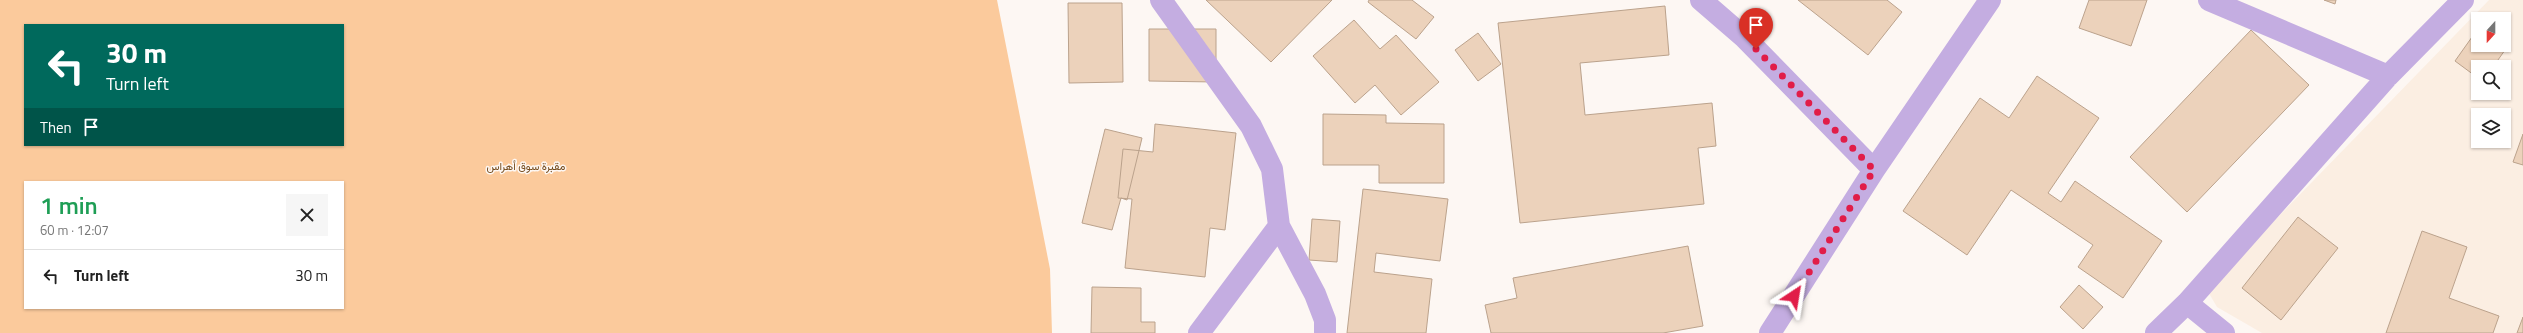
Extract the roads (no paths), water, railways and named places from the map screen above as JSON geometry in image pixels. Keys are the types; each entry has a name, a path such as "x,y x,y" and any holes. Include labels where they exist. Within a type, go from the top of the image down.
{"street":[{"path":"1161,0 1251,126 1272,169 1279,226 1315,294 1325,320 1325,333"},
{"path":"1701,0 1745,38 1874,170"},
{"path":"1770,333 1874,170 1990,0"},
{"path":"2208,0 2388,76"},
{"path":"2156,333 2187,303 2388,76 2463,0"},
{"path":"1199,333 1279,226"},
{"path":"2187,303 2224,333"}],"park label":[{"name":"مقبرة سوق أهراس","path":"526,166"}]}
